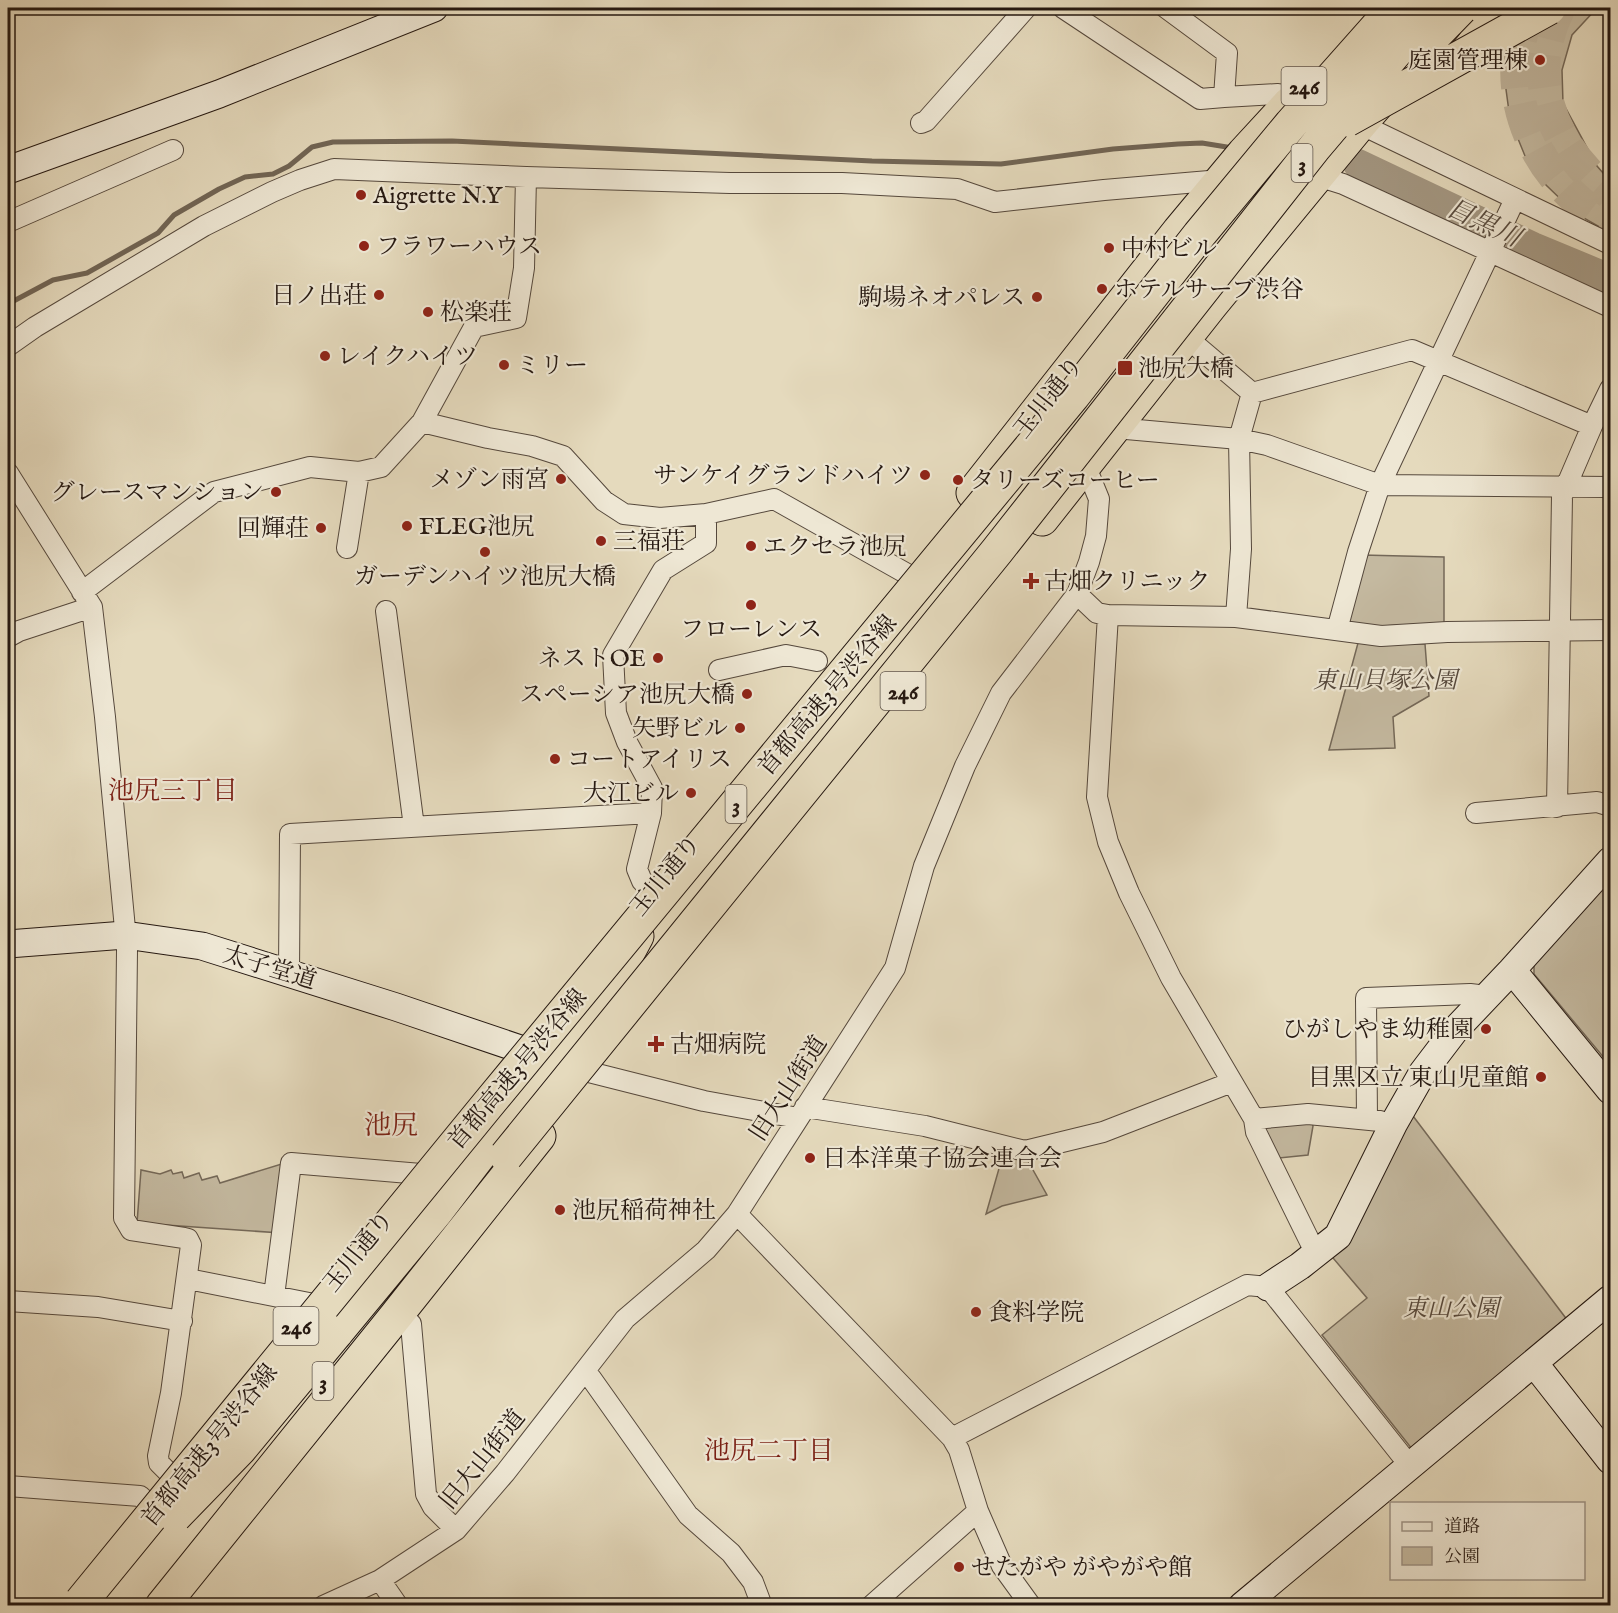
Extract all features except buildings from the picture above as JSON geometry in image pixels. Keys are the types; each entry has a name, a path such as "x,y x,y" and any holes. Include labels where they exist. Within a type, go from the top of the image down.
{"highway":[{"name":"玉川通り","path":"77,1604 151,1506 314,1304 909,575 1221,180 1375,8"},
{"name":"首都高速3号渋谷線","path":"77,1604 1073,396 1199,235 1291,124 1394,8"},
{"name":"首都高速3号渋谷線","path":"141,1605 997,551 1181,329 1315,147 1433,8"},
{"path":"1181,329 1242,251 1317,163 1422,47 1461,8"},
{"name":"246","path":"162,1605 388,1326 589,1072 738,894 1083,470 1115,428 1181,329 1211,305 1319,173 1461,8"},
{"path":"1073,396 1130,338 1267,178 1287,160 1339,124 1549,8"},
{"path":"506,1156 543,1101 653,950 1054,453 1106,397 1211,305"},
{"path":"77,1604 176,1515 240,1449 436,1212 615,977 676,862"}],"street":[{"path":"8,170 219,94 434,8"},
{"path":"921,123 926,121 1026,8"},
{"path":"1063,8 1200,99 1278,94 1289,103"},
{"path":"1166,8 1227,53 1224,97"},
{"path":"1358,127 1514,202 1611,244"},
{"path":"8,222 173,150"},
{"path":"8,346 35,327 186,236 272,192 334,169 730,183 842,183 957,189 995,202 1221,180"},
{"path":"1319,173 1320,179 1333,180 1493,247 1611,307"},
{"path":"8,637 87,599 214,492 310,467 359,472 381,467 422,422 474,327 516,318 524,268 526,177"},
{"path":"1337,630 1355,561 1380,485 1514,202"},
{"path":"1181,329 1252,393"},
{"path":"1252,393 1412,350 1592,426"},
{"path":"1557,807 1562,496 1592,426 1611,389"},
{"path":"1236,617 1241,549 1239,439 1252,393"},
{"path":"422,422 532,446 563,456 604,501 624,514 660,518 706,513 774,499 909,575"},
{"path":"1115,428 1239,439 1267,445 1380,485 1611,487"},
{"name":"旧大山街道","path":"323,1605 380,1580 456,1530 505,1473 625,1319 706,1250 738,1214 895,968 924,866 965,766 1001,693 1077,594 1096,536 1099,499 1090,477 1083,470"},
{"path":"347,548 359,472"},
{"path":"8,473 87,599 105,717 127,960 124,1218 131,1230 188,1239 191,1245 171,1393 158,1456 159,1463 174,1478"},
{"path":"652,891 642,881 637,869 651,813 652,789 627,742 616,713 613,655 663,570 706,543 706,513"},
{"path":"1077,594 1096,613 1108,615 1236,617 1381,636 1447,632 1611,630"},
{"path":"386,611 414,827"},
{"path":"1108,615 1097,798 1108,842 1129,893 1171,978 1254,1119 1256,1132 1316,1254"},
{"path":"719,670 786,655 817,661"},
{"path":"1476,813 1597,802 1611,806"},
{"path":"289,972 290,834 651,813"},
{"path":"952,1438 1246,1285 1268,1287 1338,1236 1394,1123 1423,1072 1455,1030 1611,861"},
{"name":"太子堂道","path":"8,944 125,935 202,946 289,972 523,1050"},
{"path":"1512,970 1611,1090"},
{"path":"1367,1119 1366,998 1470,994 1487,996"},
{"path":"589,1072 704,1101 925,1126 1025,1151 1103,1132 1232,1082"},
{"path":"1254,1119 1308,1114 1394,1123"},
{"path":"274,1296 291,1163 421,1174"},
{"path":"738,1214 952,1438 959,1450 978,1511 1002,1566 1031,1605"},
{"path":"188,1279 314,1304"},
{"path":"1268,1287 1410,1466"},
{"path":"1242,1605 1611,1299"},
{"path":"8,1301 98,1307 182,1321"},
{"path":"411,1324 426,1494 433,1507 456,1530"},
{"path":"1534,1363 1611,1460"},
{"path":"584,1373 591,1378 688,1515 731,1553 753,1582 762,1605"},
{"path":"8,1485 140,1496 151,1506"},
{"path":"871,1605 978,1511"},
{"path":"380,1580 398,1605"}],"green space":[{"path":"1517,8 1597,8 1572,35 1562,70 1563,103 1597,166 1610,181 1610,233 1575,213 1546,185 1525,156 1510,119 1505,82 1507,43"},
{"path":"1362,555 1444,557 1444,623 1362,627 1346,621"},
{"name":"東山貝塚公園","path":"1358,643 1425,644 1429,696 1393,717 1395,748 1329,750"},
{"path":"1610,879 1610,1065 1534,974 1534,960"},
{"name":"東山公園","path":"1410,1112 1568,1321 1412,1449 1322,1335 1367,1298 1333,1258"},
{"path":"1311,1118 1313,1126 1308,1155 1279,1158 1260,1123"},
{"path":"1004,1151 1024,1154 1047,1195 1002,1206 986,1214"},
{"path":"288,1162 281,1233 137,1223 141,1170 160,1174 171,1170 173,1174 182,1172 184,1178 199,1173 202,1180 217,1176 220,1183"}],"waterway":[{"path":"8,304 53,280 87,273 158,233 174,215 219,189 245,177 273,174 289,166 312,147 333,142 452,141 872,161 1001,164 1113,149 1178,144 1202,143 1233,148"},
{"name":"目黒川","path":"1358,164 1533,247 1610,279"}],"tunnel":[{"path":"1531,8 1522,31 1518,54 1519,100 1525,123 1534,145 1561,184 1578,201 1610,225"},
{"path":"1559,8 1549,34 1544,60 1544,85 1550,110 1559,133 1573,155 1610,193"}],"place":[{"name":"庭園管理棟","path":"1540,60"},
{"name":"Aigrette N.Y","path":"361,195"},
{"name":"フラワーハウス","path":"364,246"},
{"name":"中村ビル","path":"1109,248"},
{"name":"ホテルサーブ渋谷","path":"1102,289"},
{"name":"日ノ出荘","path":"379,295"},
{"name":"駒場ネオパレス","path":"1037,297"},
{"name":"松楽荘","path":"428,312"},
{"name":"レイクハイツ","path":"325,356"},
{"name":"ミリー","path":"504,365"},
{"name":"池尻大橋","path":"1125,368"},
{"name":"サンケイグランドハイツ","path":"925,475"},
{"name":"メゾン雨宮","path":"561,479"},
{"name":"タリーズコーヒー","path":"958,480"},
{"name":"グレースマンション","path":"276,492"},
{"name":"FLEG池尻","path":"407,526"},
{"name":"回輝荘","path":"321,528"},
{"name":"三福荘","path":"601,541"},
{"name":"エクセラ池尻","path":"751,546"},
{"name":"ガーデンハイツ池尻大橋","path":"485,552"},
{"name":"古畑クリニック","path":"1031,581"},
{"name":"フローレンス","path":"751,605"},
{"name":"ネストOE","path":"658,658"},
{"name":"スペーシア池尻大橋","path":"747,694"},
{"name":"矢野ビル","path":"740,728"},
{"name":"コートアイリス","path":"555,759"},
{"name":"大江ビル","path":"691,793"},
{"name":"ひがしやま幼稚園","path":"1486,1029"},
{"name":"古畑病院","path":"656,1044"},
{"name":"目黒区立 東山児童館","path":"1541,1077"},
{"name":"日本洋菓子協会連合会","path":"810,1158"},
{"name":"池尻稲荷神社","path":"560,1210"},
{"name":"食料学院","path":"976,1312"},
{"name":"せたがや がやがや館","path":"959,1567"}],"district":[{"name":"池尻三丁目","path":"173,790"},
{"name":"池尻","path":"391,1125"},
{"name":"池尻二丁目","path":"769,1450"}]}
